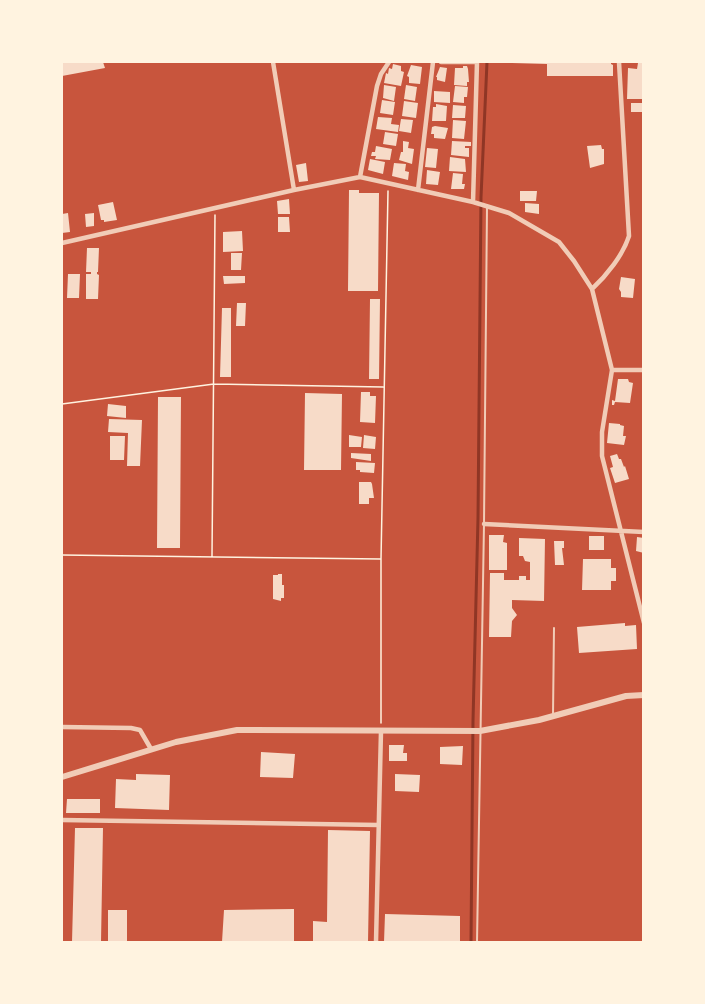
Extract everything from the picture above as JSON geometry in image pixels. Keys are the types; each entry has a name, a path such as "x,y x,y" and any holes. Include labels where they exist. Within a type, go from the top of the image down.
{"street":[{"path":"273,62 294,190"},
{"path":"360,177 377,86 389,62"},
{"path":"418,190 433,62"},
{"path":"441,62 477,62 473,202"},
{"path":"592,289 623,250 629,236 619,62"},
{"path":"62,243 360,177 473,202 509,213 559,242 592,289 612,370 601,447 644,623"},
{"path":"612,370 644,370"},
{"path":"484,524 644,532"},
{"path":"62,777 151,749 237,730 467,732 554,716 626,696 644,695"},
{"path":"62,727 132,728 140,730 151,749"},
{"path":"376,942 381,731"},
{"path":"62,820 378,825"}],"lane":[{"path":"477,942 478,731 484,524 487,206"},
{"path":"554,628 554,716"}],"path":[{"path":"381,731 381,559 388,184"},
{"path":"212,556 215,208"},
{"path":"62,404 214,384 384,387"},
{"path":"62,555 381,559"}],"building":[{"path":"62,62 103,62 105,68 62,76"},
{"path":"512,62 611,62 613,76 547,76 547,64"},
{"path":"638,63 644,63 644,99 627,99 628,68 637,69"},
{"path":"393,64 401,66 401,71 404,72 401,86 384,83 386,73 388,74 389,68 392,69"},
{"path":"411,65 422,67 420,84 409,83 407,76"},
{"path":"467,66 469,82 467,86 454,85 455,68 463,68"},
{"path":"440,67 447,68 445,82 437,80 436,77"},
{"path":"384,85 396,87 394,101 383,98"},
{"path":"406,85 417,87 415,101 404,99"},
{"path":"455,86 468,87 464,103 453,102"},
{"path":"434,91 450,92 450,103 434,102"},
{"path":"382,100 395,102 393,115 380,113"},
{"path":"404,101 418,103 416,118 402,116"},
{"path":"631,103 644,103 644,112 631,112"},
{"path":"436,104 447,106 446,121 432,121 433,107 436,107"},
{"path":"453,105 466,106 465,118 452,118"},
{"path":"378,117 392,118 391,124 399,125 398,132 376,129"},
{"path":"401,119 413,120 411,133 399,131"},
{"path":"453,120 466,121 464,139 452,138"},
{"path":"432,127 448,128 445,139 434,138 434,134 431,134"},
{"path":"385,132 398,134 396,146 383,144"},
{"path":"403,141 409,142 408,148 414,149 412,164 399,160 403,152"},
{"path":"452,141 471,142 471,146 465,146 469,148 469,157 451,155"},
{"path":"601,145 604,149 604,164 590,168 587,146"},
{"path":"376,146 392,149 390,160 375,159 376,156 371,156"},
{"path":"427,148 438,149 436,168 425,167"},
{"path":"450,157 465,159 466,172 449,171"},
{"path":"370,159 385,162 383,174 368,170"},
{"path":"306,163 308,181 299,182 296,165"},
{"path":"394,163 406,164 405,171 409,172 408,180 392,176"},
{"path":"427,170 440,172 438,185 426,184"},
{"path":"453,173 463,174 464,189 451,189"},
{"path":"349,190 359,190 359,193 379,193 378,291 348,291"},
{"path":"520,191 537,191 536,201 520,201"},
{"path":"289,199 290,214 278,214 277,201"},
{"path":"113,202 117,220 104,222 101,220 98,205"},
{"path":"525,203 539,204 539,214 525,212"},
{"path":"68,213 70,232 62,233 62,214"},
{"path":"94,213 94,226 86,227 85,214"},
{"path":"278,217 289,217 290,232 278,232"},
{"path":"242,231 243,251 223,252 223,232"},
{"path":"87,248 99,248 98,299 86,299 86,274 91,274 91,272 86,272"},
{"path":"231,253 242,253 241,270 231,270"},
{"path":"68,274 80,274 79,298 67,298"},
{"path":"223,276 245,276 245,283 224,284"},
{"path":"621,277 635,279 633,298 621,297 619,289"},
{"path":"370,299 380,299 379,379 369,379"},
{"path":"237,303 246,303 245,326 236,326"},
{"path":"222,308 231,308 231,377 220,377"},
{"path":"618,379 628,379 633,383 630,403 615,402 612,405 612,400 615,401"},
{"path":"361,392 370,392 370,396 376,396 375,423 360,422"},
{"path":"305,393 342,394 341,470 304,470"},
{"path":"158,397 181,397 180,548 157,548"},
{"path":"108,404 126,406 126,418 107,416"},
{"path":"109,419 142,420 140,466 127,466 128,433 108,432"},
{"path":"609,423 624,426 623,436 626,436 624,445 607,443"},
{"path":"349,435 362,437 361,447 349,447"},
{"path":"364,435 376,437 375,449 363,448"},
{"path":"110,436 125,436 124,460 110,460"},
{"path":"351,453 371,454 371,461 351,458"},
{"path":"617,454 625,466 629,479 615,483 610,468 613,467 610,456"},
{"path":"356,462 375,463 374,473 356,470"},
{"path":"359,482 371,482 372,484 374,498 369,498 369,504 359,504"},
{"path":"489,535 504,535 503,542 507,543 507,570 489,570"},
{"path":"589,536 604,536 604,550 589,550"},
{"path":"637,537 644,538 644,553 636,551"},
{"path":"519,538 545,539 544,601 512,600 512,608 517,615 512,621 511,637 489,637 490,573 504,573 504,580 519,580 519,576 526,576 526,580 530,580 530,562 525,561 523,556 519,556"},
{"path":"554,541 564,541 564,548 562,548 564,565 555,565"},
{"path":"583,559 611,559 611,568 616,568 616,581 611,581 611,590 582,590"},
{"path":"282,574 282,585 284,585 284,598 281,598 281,601 273,599 273,575"},
{"path":"625,623 625,626 636,625 637,649 579,653 577,627"},
{"path":"389,745 404,745 403,753 407,753 407,761 389,761"},
{"path":"463,746 462,765 440,764 440,747"},
{"path":"261,752 295,754 293,778 260,777"},
{"path":"136,774 170,775 169,810 115,808 116,779 136,780"},
{"path":"395,774 420,775 419,792 395,791"},
{"path":"67,799 100,799 100,813 66,813"},
{"path":"75,828 103,828 101,942 72,942"},
{"path":"328,830 370,831 368,942 313,942 313,921 327,922"},
{"path":"294,909 294,942 222,942 224,910"},
{"path":"108,910 127,910 127,942 108,942"},
{"path":"385,914 460,916 460,942 384,942"}],"waterway":[{"path":"471,942 481,197 487,62"}]}
